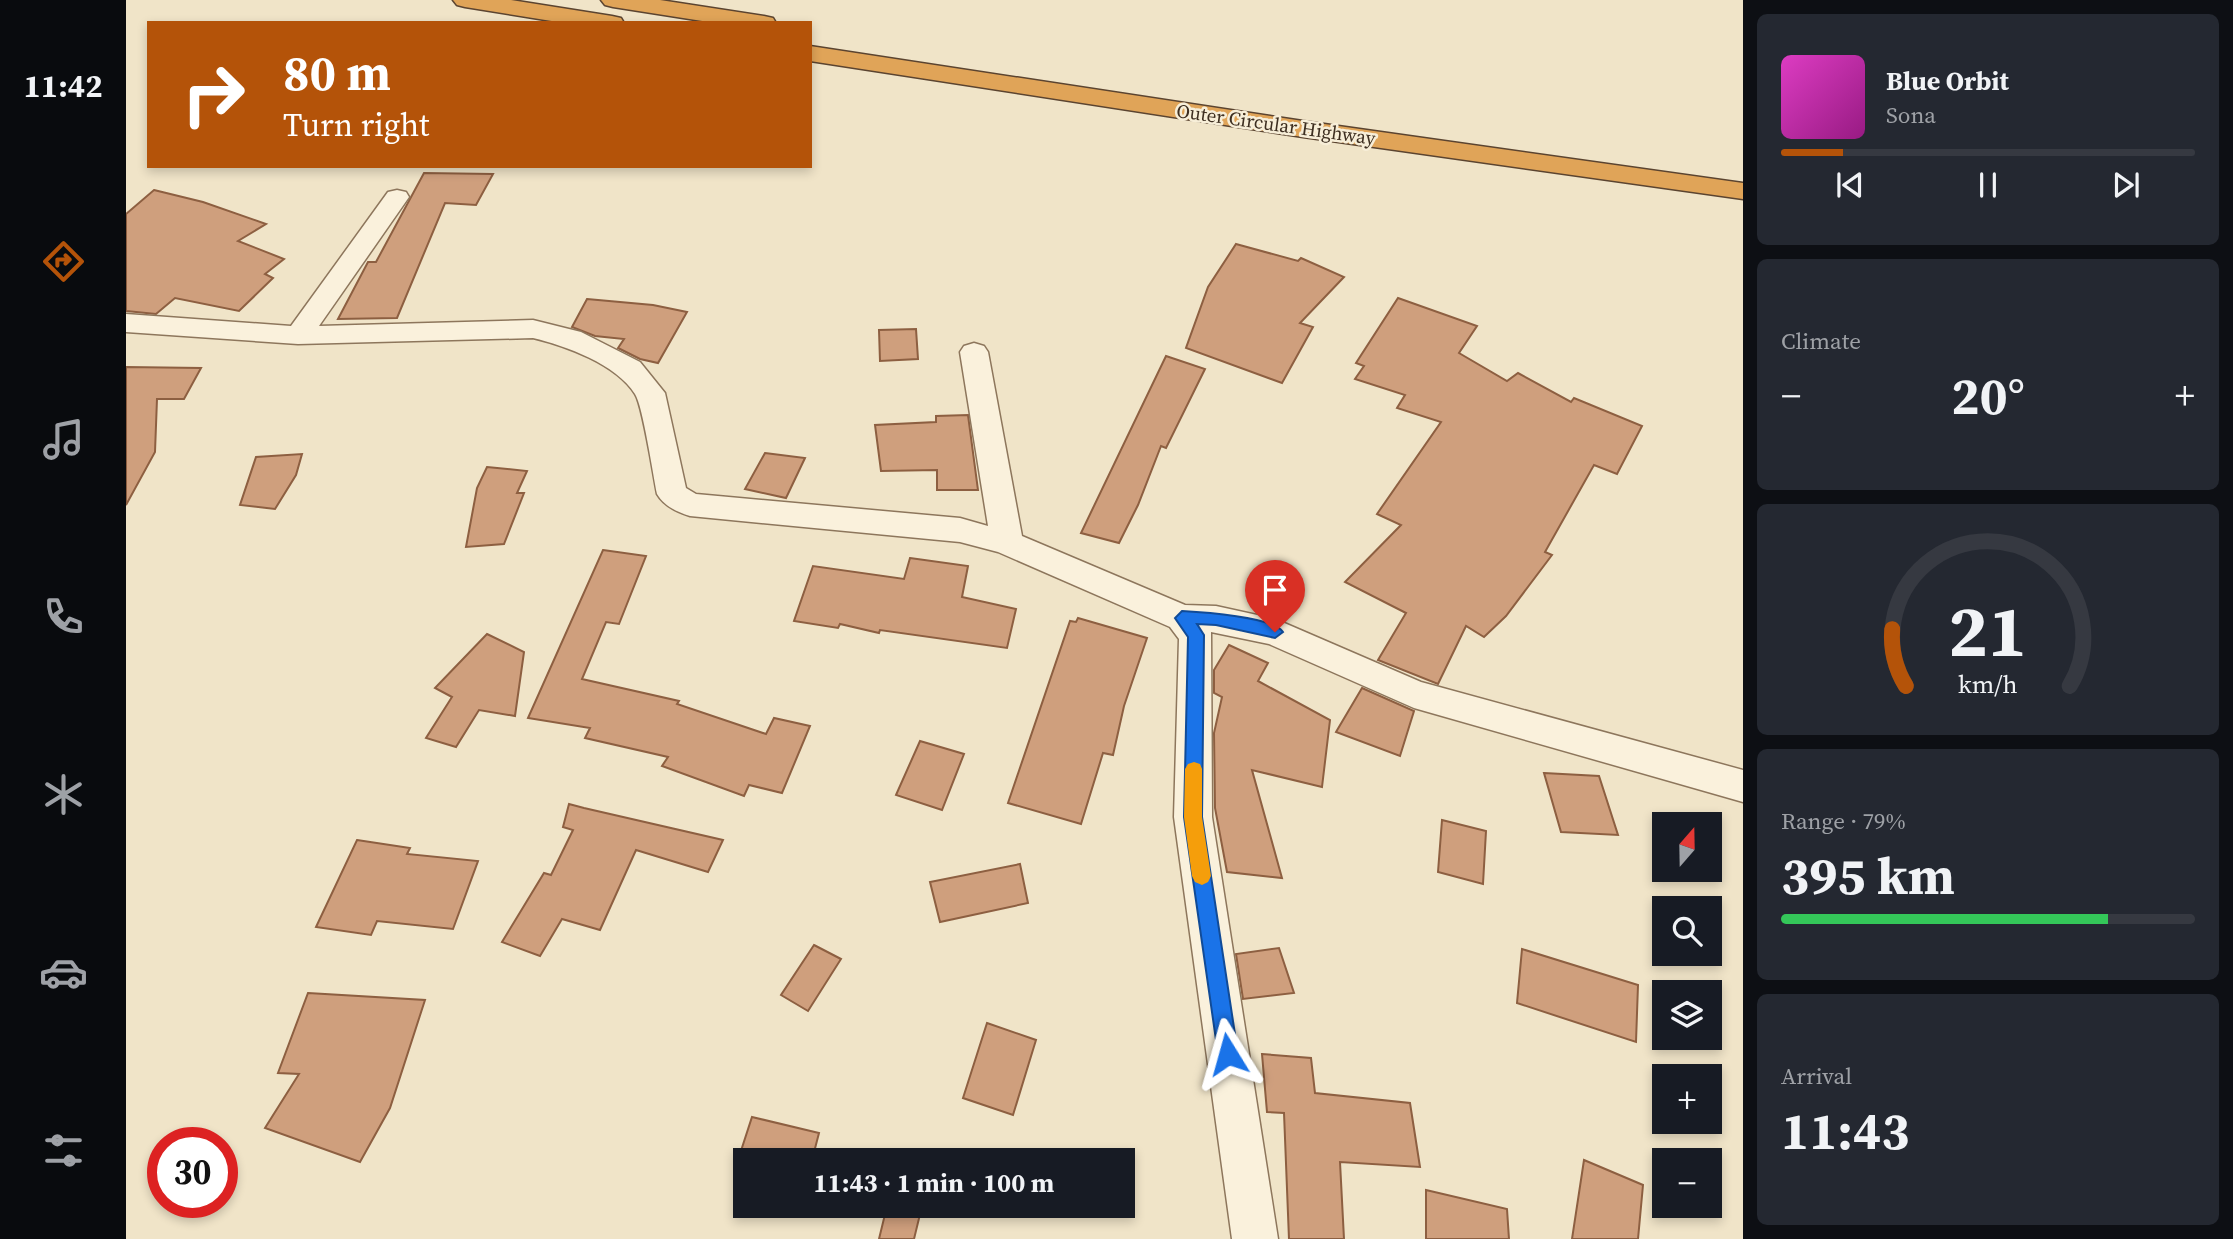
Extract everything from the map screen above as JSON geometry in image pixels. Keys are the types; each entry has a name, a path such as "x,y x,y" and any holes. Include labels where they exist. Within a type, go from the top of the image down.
{"highway":[{"path":"465,0 599,21"},
{"path":"613,0 751,21"},
{"path":"812,30 1072,69"},
{"name":"Outer Circular Highway","path":"812,53 1304,116 1743,166"},
{"name":"Outer Circular Highway","path":"1304,116 1743,191"}],"street":[{"path":"298,335 397,197"},
{"path":"126,323 298,335 533,329 571,338 630,369 652,393 672,494 690,505 960,530 1007,543 1182,618 1216,619 1275,632 1414,694 1743,786"},
{"path":"974,352 1007,543"},
{"path":"1182,618 1196,635 1193,817 1255,1239"}],"building":[{"path":"424,173 493,174 476,205 445,203 397,318 338,319 368,262 376,262"},
{"path":"154,190 203,202 266,224 238,241 284,259 265,274 273,278 239,311 175,298 156,314 126,311 126,214"},
{"path":"1236,244 1298,261 1301,258 1344,277 1300,323 1313,327 1282,383 1186,348 1208,287"},
{"path":"1398,298 1477,326 1459,353 1507,381 1518,373 1571,402 1574,398 1642,426 1617,474 1594,465 1545,552 1552,555 1506,616 1484,637 1466,626 1438,684 1378,660 1406,613 1345,582 1401,525 1377,514 1441,422 1397,408 1405,395 1355,379 1364,366 1356,363"},
{"path":"587,299 653,305 687,312 658,363 640,359 618,348 624,339 595,336 572,327"},
{"path":"916,329 918,359 880,361 879,330"},
{"path":"1166,356 1205,369 1166,448 1161,446 1138,505 1119,543 1081,533"},
{"path":"126,367 201,368 184,399 157,399 155,452 126,505"},
{"path":"968,415 978,490 937,490 937,470 881,471 875,425 936,422 936,416"},
{"path":"765,453 805,458 786,498 745,489"},
{"path":"302,454 296,475 275,509 240,505 256,457"},
{"path":"487,467 527,471 517,493 524,493 504,544 466,547 477,488"},
{"path":"603,550 646,556 619,624 606,622 582,679 679,701 677,704 766,734 774,718 810,726 782,793 749,785 744,796 662,766 668,757 585,738 590,728 528,718"},
{"path":"910,558 968,566 962,597 1016,609 1007,648 880,630 879,633 840,624 838,628 794,621 813,566 904,579"},
{"path":"1078,618 1147,638 1124,706 1113,755 1103,753 1081,824 1008,803 1070,621 1076,622"},
{"path":"487,634 524,652 515,716 479,710 456,747 426,738 452,697 435,688"},
{"path":"1229,645 1268,663 1258,681 1330,720 1322,787 1252,770 1282,878 1227,872 1215,808 1214,733 1222,697 1214,693 1214,670"},
{"path":"1362,688 1414,711 1400,756 1336,732"},
{"path":"920,741 964,754 942,810 896,795"},
{"path":"1544,773 1599,776 1618,835 1561,832"},
{"path":"569,804 723,840 708,872 636,850 600,930 562,919 540,956 502,942 544,873 551,875 573,830 563,827"},
{"path":"1442,820 1486,831 1483,884 1438,872"},
{"path":"357,840 410,848 407,854 478,861 453,929 377,921 371,935 316,927"},
{"path":"1020,864 1028,903 940,922 930,882"},
{"path":"814,945 841,959 808,1011 781,995"},
{"path":"1279,948 1294,993 1243,999 1236,954"},
{"path":"1522,949 1638,985 1636,1042 1517,1003"},
{"path":"308,993 425,1000 390,1108 360,1162 265,1128 299,1074 278,1073"},
{"path":"987,1023 1036,1040 1013,1115 963,1098"},
{"path":"1262,1054 1311,1058 1315,1093 1410,1103 1420,1167 1340,1162 1344,1239 1289,1239 1284,1113 1267,1112"},
{"path":"752,1117 819,1133 815,1148 742,1148"},
{"path":"1584,1160 1643,1185 1638,1239 1572,1239"},
{"path":"1426,1190 1507,1209 1509,1239 1426,1239"},
{"path":"884,1218 919,1218 914,1239 879,1239"}],"slow traffic":[{"path":"1194,769 1193,817 1202,876"}],"route":[{"path":"1228,1054 1193,817 1196,635 1182,618 1216,619 1275,632"}]}
